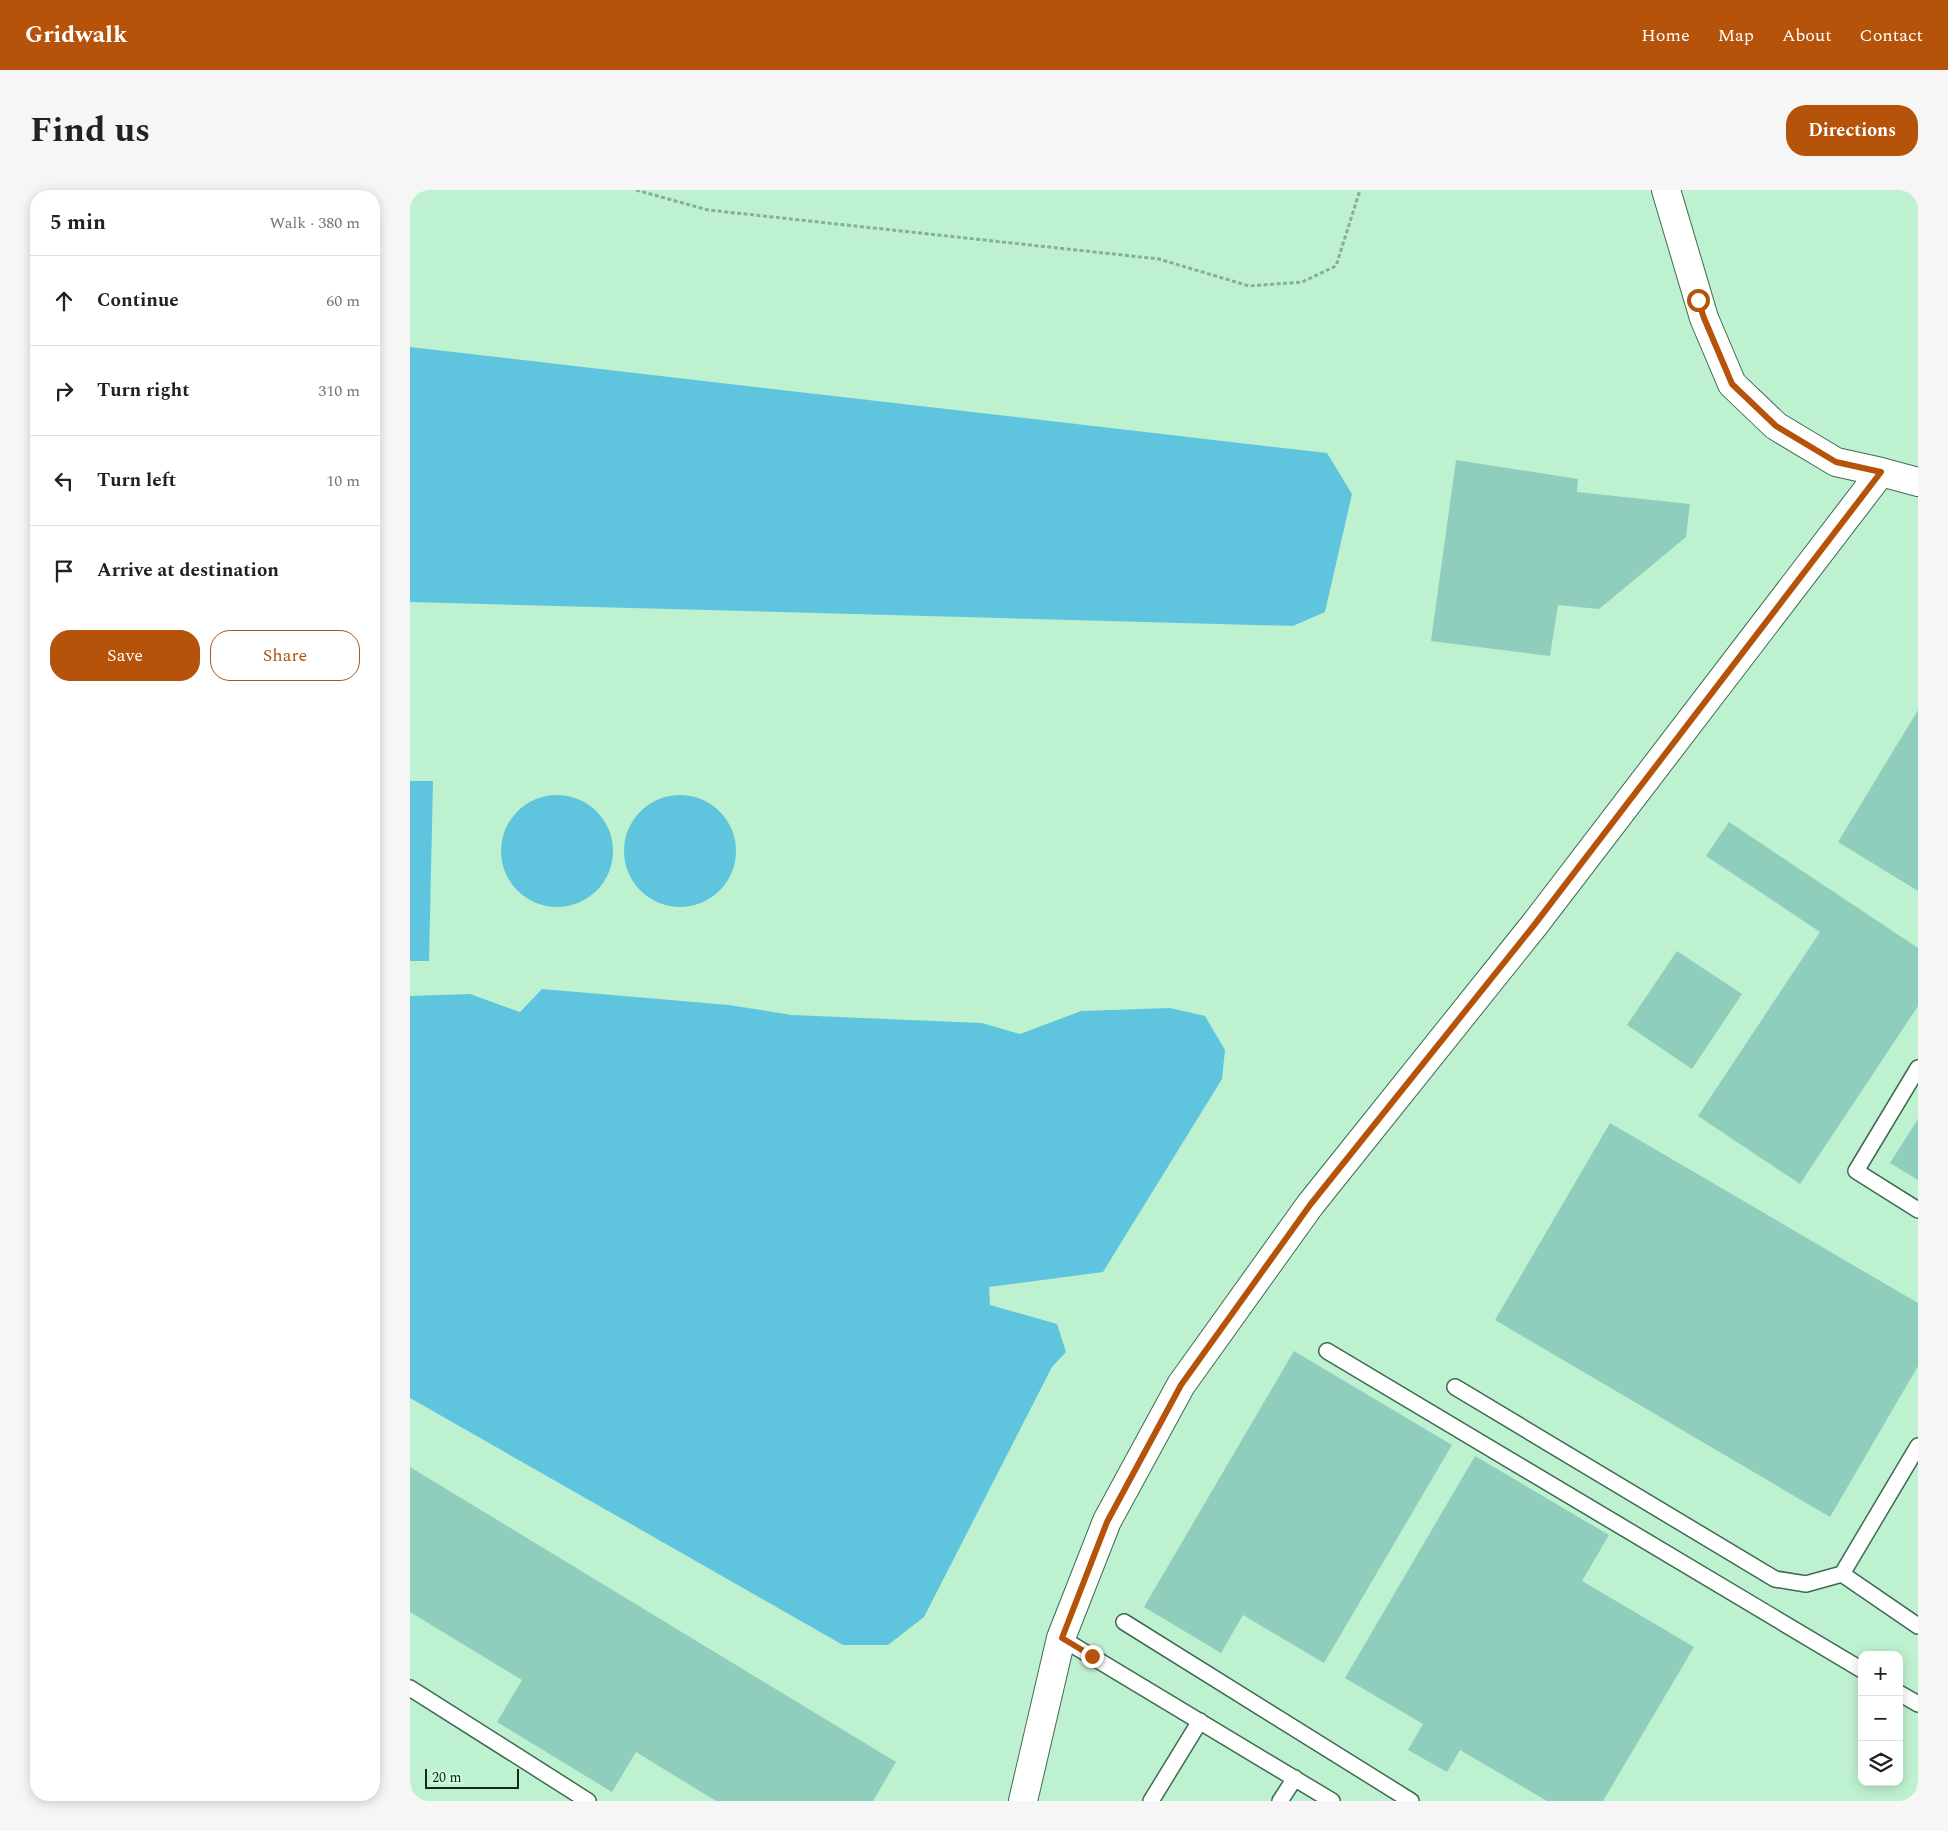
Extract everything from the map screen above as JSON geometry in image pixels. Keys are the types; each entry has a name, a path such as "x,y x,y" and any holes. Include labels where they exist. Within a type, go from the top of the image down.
{"street":[{"path":"1666,190 1704,318 1732,384 1776,426 1836,462 1918,482"},
{"path":"1023,1801 1062,1638 1107,1522 1181,1385 1310,1205 1535,924 1881,472"}],"lane":[{"path":"1918,1068 1856,1170 1918,1210"},
{"path":"1327,1351 1858,1668"},
{"path":"1455,1387 1775,1579 1806,1584 1842,1574 1918,1446"},
{"path":"1842,1574 1918,1626"},
{"path":"1124,1622 1411,1801"},
{"path":"1062,1638 1332,1801"},
{"path":"410,1688 588,1801"},
{"path":"1903,1695 1918,1704"},
{"path":"1151,1801 1200,1721"},
{"path":"1280,1801 1295,1778"}],"path":[{"path":"636,190 708,210 1159,259 1249,286 1302,282 1336,266 1360,190"}],"water":[{"path":"410,347 1327,453 1352,494 1325,612 1293,626 410,602"},
{"path":"410,781 433,781 429,961 410,961"},
{"path":"557,795 578,799 596,812 609,830 613,851 609,872 596,890 578,903 557,907 536,903 518,890 505,872 501,851 505,830 518,812 536,799"},
{"path":"680,795 701,799 719,812 732,830 736,851 732,872 719,890 701,903 680,907 659,903 641,890 628,872 624,851 628,830 641,812 659,799"},
{"path":"542,989 729,1005 792,1015 982,1023 1020,1034 1081,1011 1170,1008 1205,1016 1225,1050 1222,1079 1103,1272 989,1287 990,1305 1057,1324 1066,1352 1052,1367 924,1617 888,1645 843,1645 410,1398 410,996 470,994 520,1012"}],"building":[{"path":"1456,460 1578,479 1577,492 1690,504 1686,537 1599,609 1558,605 1550,656 1431,641"},
{"path":"1918,710 1918,891 1838,842"},
{"path":"1729,822 1918,948 1918,1006 1800,1184 1698,1116 1820,932 1706,856"},
{"path":"1677,951 1742,994 1692,1069 1627,1025"},
{"path":"1918,1119 1918,1180 1890,1163"},
{"path":"1610,1123 1918,1303 1918,1366 1830,1517 1495,1320"},
{"path":"1294,1351 1452,1445 1324,1663 1243,1615 1221,1653 1144,1607"},
{"path":"1475,1456 1609,1535 1582,1581 1694,1647 1603,1801 1547,1801 1460,1750 1447,1772 1408,1750 1423,1724 1345,1678"},
{"path":"410,1467 896,1762 873,1801 716,1801 636,1752 612,1792 497,1722 522,1680 410,1612"}],"route":[{"path":"1092,1656 1062,1638 1107,1522 1181,1385 1310,1205 1535,924 1881,472 1836,462 1776,426 1732,384 1698,300"}]}
